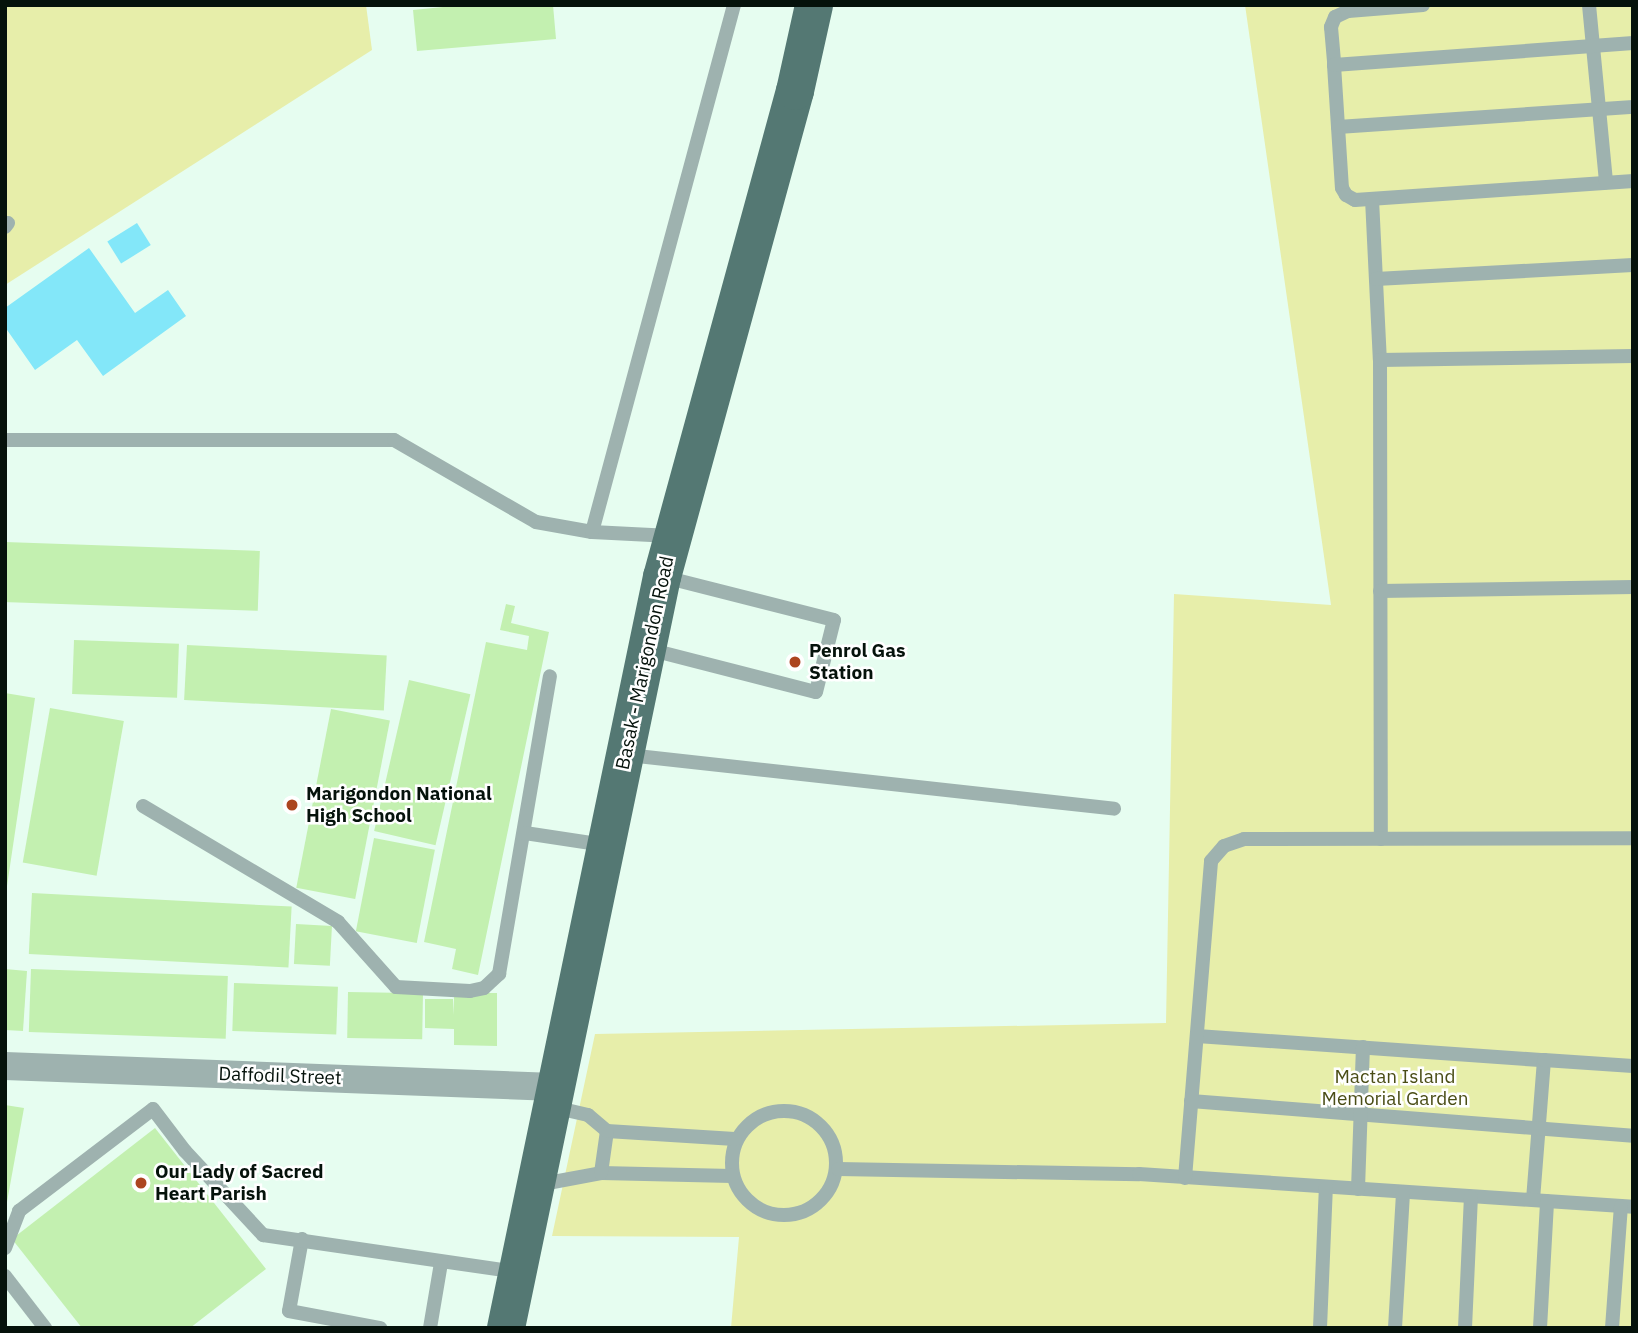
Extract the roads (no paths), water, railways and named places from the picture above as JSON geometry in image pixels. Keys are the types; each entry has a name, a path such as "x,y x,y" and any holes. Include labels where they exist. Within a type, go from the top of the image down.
{"main road":[{"name":"Basak - Marigondon Road","path":"506,1328 662,577 795,91 814,5"}],"street":[{"name":"Daffodil Street","path":"5,1066 553,1097"}],"lane":[{"path":"592,533 734,5"},
{"path":"1423,5 1348,11 1335,17 1334,65 1342,188 1355,200 1633,180"},
{"path":"1589,5 1606,182"},
{"path":"1334,65 1633,43"},
{"path":"1338,127 1633,107"},
{"path":"1372,199 1380,360 1381,839"},
{"path":"1376,279 1633,265"},
{"path":"1380,360 1633,356"},
{"path":"5,440 394,440 536,522 592,533 673,536"},
{"path":"646,649 816,692 834,620 662,577"},
{"path":"1380,591 1633,587"},
{"path":"142,806 338,922 396,987 470,991 484,988 499,974 550,676"},
{"path":"626,755 1114,809"},
{"path":"525,833 605,845"},
{"path":"1185,1178 1211,861 1224,846 1244,839 1633,838"},
{"path":"1196,1036 1633,1066"},
{"path":"1358,1189 1363,1047"},
{"path":"1541,1328 1538,1127 1544,1060"},
{"path":"553,1097 588,1115 607,1131 735,1139"},
{"path":"1191,1101 1633,1136"},
{"path":"5,1248 19,1211 153,1109 185,1151 263,1234 441,1263 517,1272"},
{"path":"798,1111 828,1132 838,1169 822,1201 788,1217 752,1206 732,1176 735,1139 761,1114 798,1111"},
{"path":"601,1173 607,1131"},
{"path":"838,1169 1185,1178 1627,1207 1612,1328"},
{"path":"535,1185 601,1173 732,1176"},
{"path":"1320,1328 1326,1187"},
{"path":"1395,1328 1403,1192"},
{"path":"1465,1328 1471,1197"},
{"path":"302,1239 289,1311 380,1328"},
{"path":"430,1328 441,1263"},
{"path":"5,1276 45,1328"}],"water":[{"path":"137,223 151,245 121,264 107,242"},
{"path":"89,248 135,313 168,290 186,316 103,376 77,340 35,370 5,327 5,308"}],"place":[{"name":"Penrol Gas Station","path":"795,662"},
{"name":"Marigondon National High School","path":"292,805"},
{"name":"Our Lady of Sacred Heart Parish","path":"141,1183"}],"park label":[{"name":"Mactan Island Memorial Garden","path":"1395,1088"}]}
